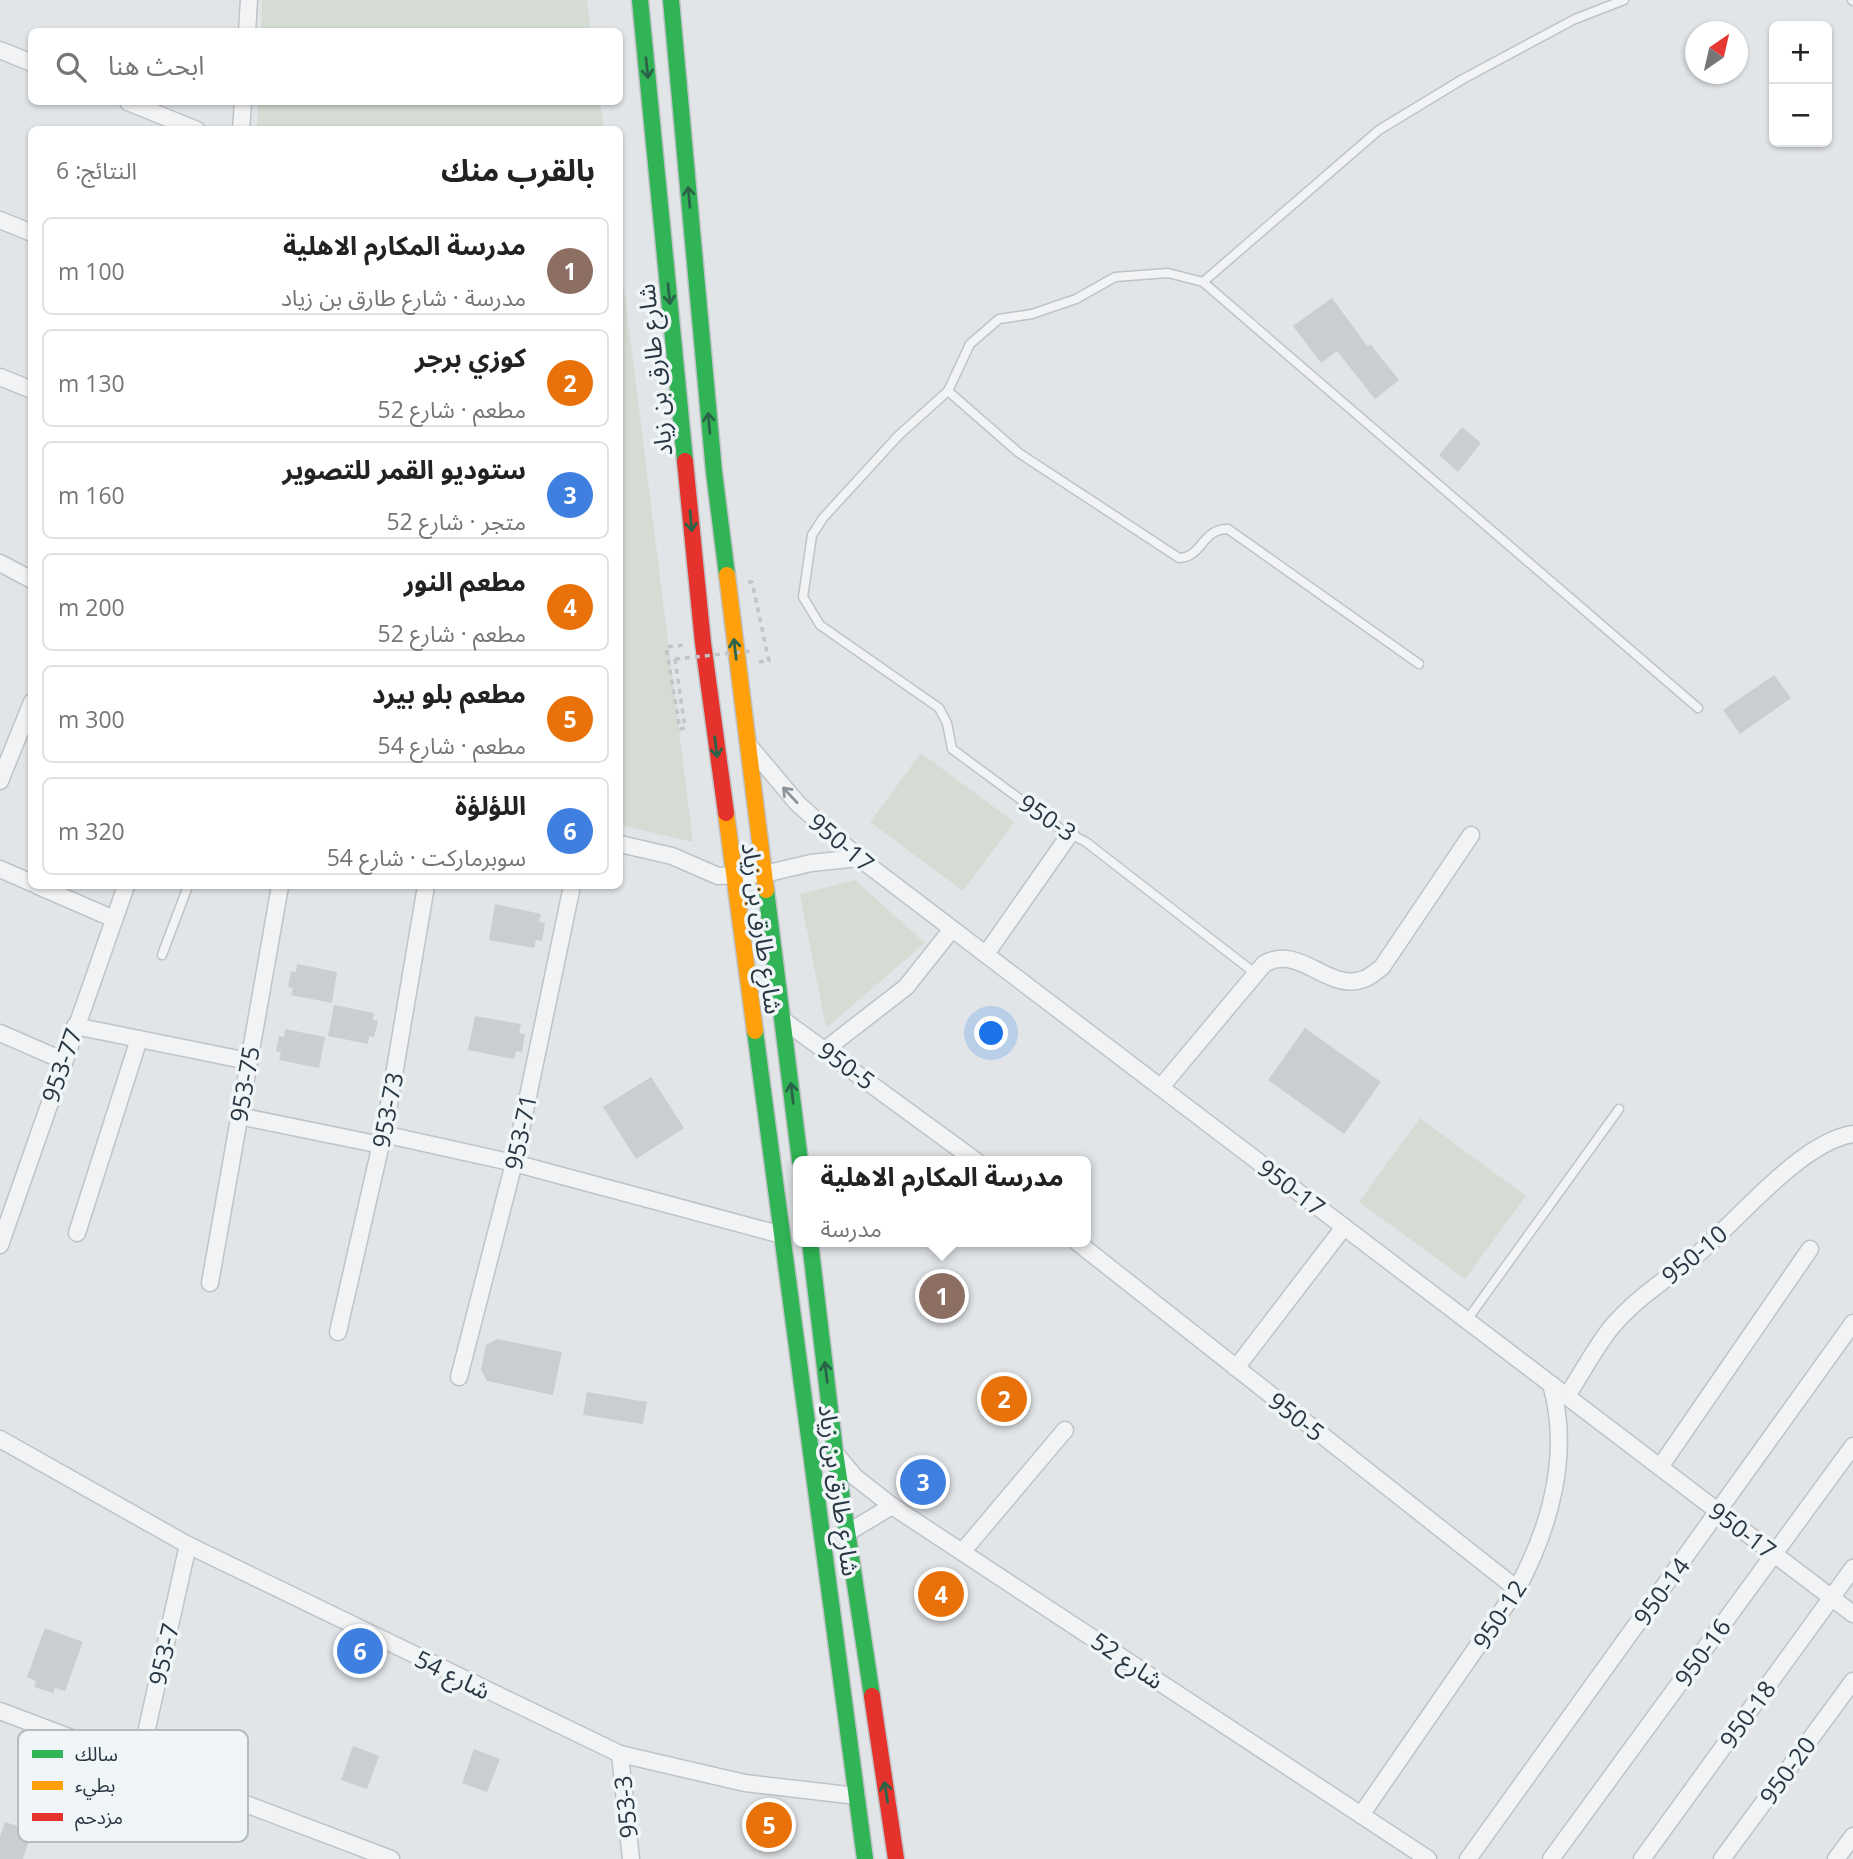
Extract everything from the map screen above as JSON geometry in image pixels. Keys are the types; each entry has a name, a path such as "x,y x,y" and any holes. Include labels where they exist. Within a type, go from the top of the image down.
{"main road":[{"name":"شارع طارق بن زياد","path":"640,0 703,643 732,877 866,1859"},
{"name":"شارع طارق بن زياد","path":"670,0 714,472 799,1156"},
{"name":"شارع طارق بن زياد","path":"811,1247 835,1452 896,1859"}],"street":[{"path":"247,28 249,0"},
{"path":"0,50 28,61"},
{"path":"135,105 187,126"},
{"path":"241,126 243,105"},
{"path":"0,220 28,231"},
{"path":"0,377 28,388"},
{"path":"0,563 28,578"},
{"path":"0,781 28,712"},
{"name":"950-17","path":"746,742 798,804 859,858 1853,1614"},
{"path":"986,954 1070,834"},
{"path":"1161,1087 1256,974 1275,958 1288,957 1339,980 1363,980 1382,967 1471,835"},
{"path":"623,845 672,856 706,873 732,877 764,874 811,863 859,858"},
{"path":"0,869 28,881"},
{"path":"45,889 114,919"},
{"name":"953-77","path":"0,1245 6,1206 125,889"},
{"name":"953-75","path":"210,1283 279,889"},
{"name":"953-73","path":"338,1332 382,1139 425,889"},
{"name":"953-71","path":"459,1377 514,1163 571,889"},
{"path":"826,1049 906,987 952,929"},
{"name":"950-5","path":"783,1020 969,1156"},
{"path":"75,1026 248,1061"},
{"path":"0,1034 62,1060"},
{"path":"77,1233 139,1039"},
{"path":"239,1116 514,1163 782,1235"},
{"name":"950-10","path":"1567,1396 1610,1329 1643,1296 1698,1254 1797,1162 1848,1135"},
{"path":"1236,1368 1344,1227"},
{"name":"950-5","path":"1083,1247 1517,1589"},
{"path":"1660,1467 1810,1249"},
{"name":"950-14","path":"1468,1859 1853,1323"},
{"name":"950-12","path":"1361,1815 1517,1589 1541,1540 1555,1487 1559,1433 1557,1405 1551,1384"},
{"path":"963,1551 1065,1430"},
{"name":"شارع 54","path":"0,1439 188,1545 620,1754 746,1783 857,1796"},
{"name":"950-16","path":"1550,1859 1853,1446"},
{"name":"شارع 52","path":"835,1452 855,1477 892,1507 963,1551 1428,1859"},
{"path":"847,1533 892,1507"},
{"name":"953-7","path":"146,1730 188,1545"},
{"name":"950-18","path":"1642,1859 1853,1568"},
{"name":"950-20","path":"1722,1859 1853,1681"},
{"path":"0,1711 51,1730"},
{"name":"953-3","path":"620,1754 631,1859"},
{"path":"248,1806 374,1856 391,1859"},
{"path":"1836,1859 1853,1836"}],"lane":[{"path":"1203,282 1379,130 1463,79 1575,19 1624,0"},
{"path":"1419,664 1228,529 1217,529 1209,533 1195,551 1179,558 1019,453 948,391 970,344 999,319 1032,314 1076,299 1115,276 1168,273 1203,282 1698,708"},
{"name":"950-3","path":"948,391 899,435 823,518 812,536 803,597 820,625 859,649 939,708 947,723 951,749 1070,834 1086,842 1256,974"},
{"path":"162,955 187,889"},
{"path":"1467,1320 1619,1109"}],"path":[{"path":"703,643 666,647 680,729 685,728 675,659 752,651"}],"shaded area":[{"path":"262,0 587,0 591,28 261,28"},
{"path":"258,105 600,105 604,126 257,126"},
{"path":"623,280 693,842 623,826"},
{"path":"921,753 1014,822 963,891 870,822"},
{"path":"855,880 925,943 826,1028 800,894"},
{"path":"1420,1118 1526,1196 1465,1279 1359,1202"}],"building":[{"path":"1332,298 1368,347 1370,344 1399,380 1375,399 1337,351 1321,363 1293,326"},
{"path":"1462,427 1481,443 1458,472 1439,455"},
{"path":"1774,675 1791,698 1740,734 1723,710"},
{"path":"495,904 541,914 539,922 545,923 542,941 536,940 534,948 489,940"},
{"path":"297,964 337,972 332,1003 291,995 293,988 288,987 291,971 296,972"},
{"path":"334,1005 374,1013 373,1020 378,1021 374,1037 369,1036 368,1044 328,1036"},
{"path":"475,1016 521,1024 519,1033 525,1034 522,1052 516,1051 514,1059 468,1050"},
{"path":"1305,1028 1381,1082 1344,1134 1268,1080"},
{"path":"285,1029 325,1037 319,1068 279,1060 281,1052 276,1051 279,1036 284,1037"},
{"path":"651,1077 684,1128 636,1159 603,1107"},
{"path":"497,1339 562,1352 553,1395 487,1381 481,1370 486,1345"},
{"path":"587,1392 647,1402 643,1424 583,1415"},
{"path":"45,1628 83,1642 65,1691 55,1688 53,1693 34,1687 36,1681 27,1677"},
{"path":"353,1746 379,1756 367,1789 341,1780"},
{"path":"474,1749 500,1759 487,1792 462,1783"},
{"path":"5,1822 18,1826 18,1842 28,1842 23,1859 0,1859 0,1837"}],"traffic: fast":[{"path":"640,0 685,461"},
{"path":"671,0 714,472 727,575"},
{"path":"766,890 799,1156"},
{"path":"755,1031 865,1859"},
{"path":"811,1247 835,1452 872,1696"}],"traffic: slow":[{"path":"727,575 766,890"},
{"path":"726,813 755,1031"}],"traffic: jam":[{"path":"685,461 703,643 726,813"},
{"path":"872,1696 896,1859"}],"place":[{"name":"مدرسة المكارم الاهلية","path":"942,1296"},
{"name":"كوزي برجر","path":"1004,1399"},
{"name":"ستوديو القمر للتصوير","path":"923,1482"},
{"name":"مطعم النور","path":"941,1594"},
{"name":"اللؤلؤة","path":"360,1651"},
{"name":"مطعم بلو بيرد","path":"769,1825"}]}
